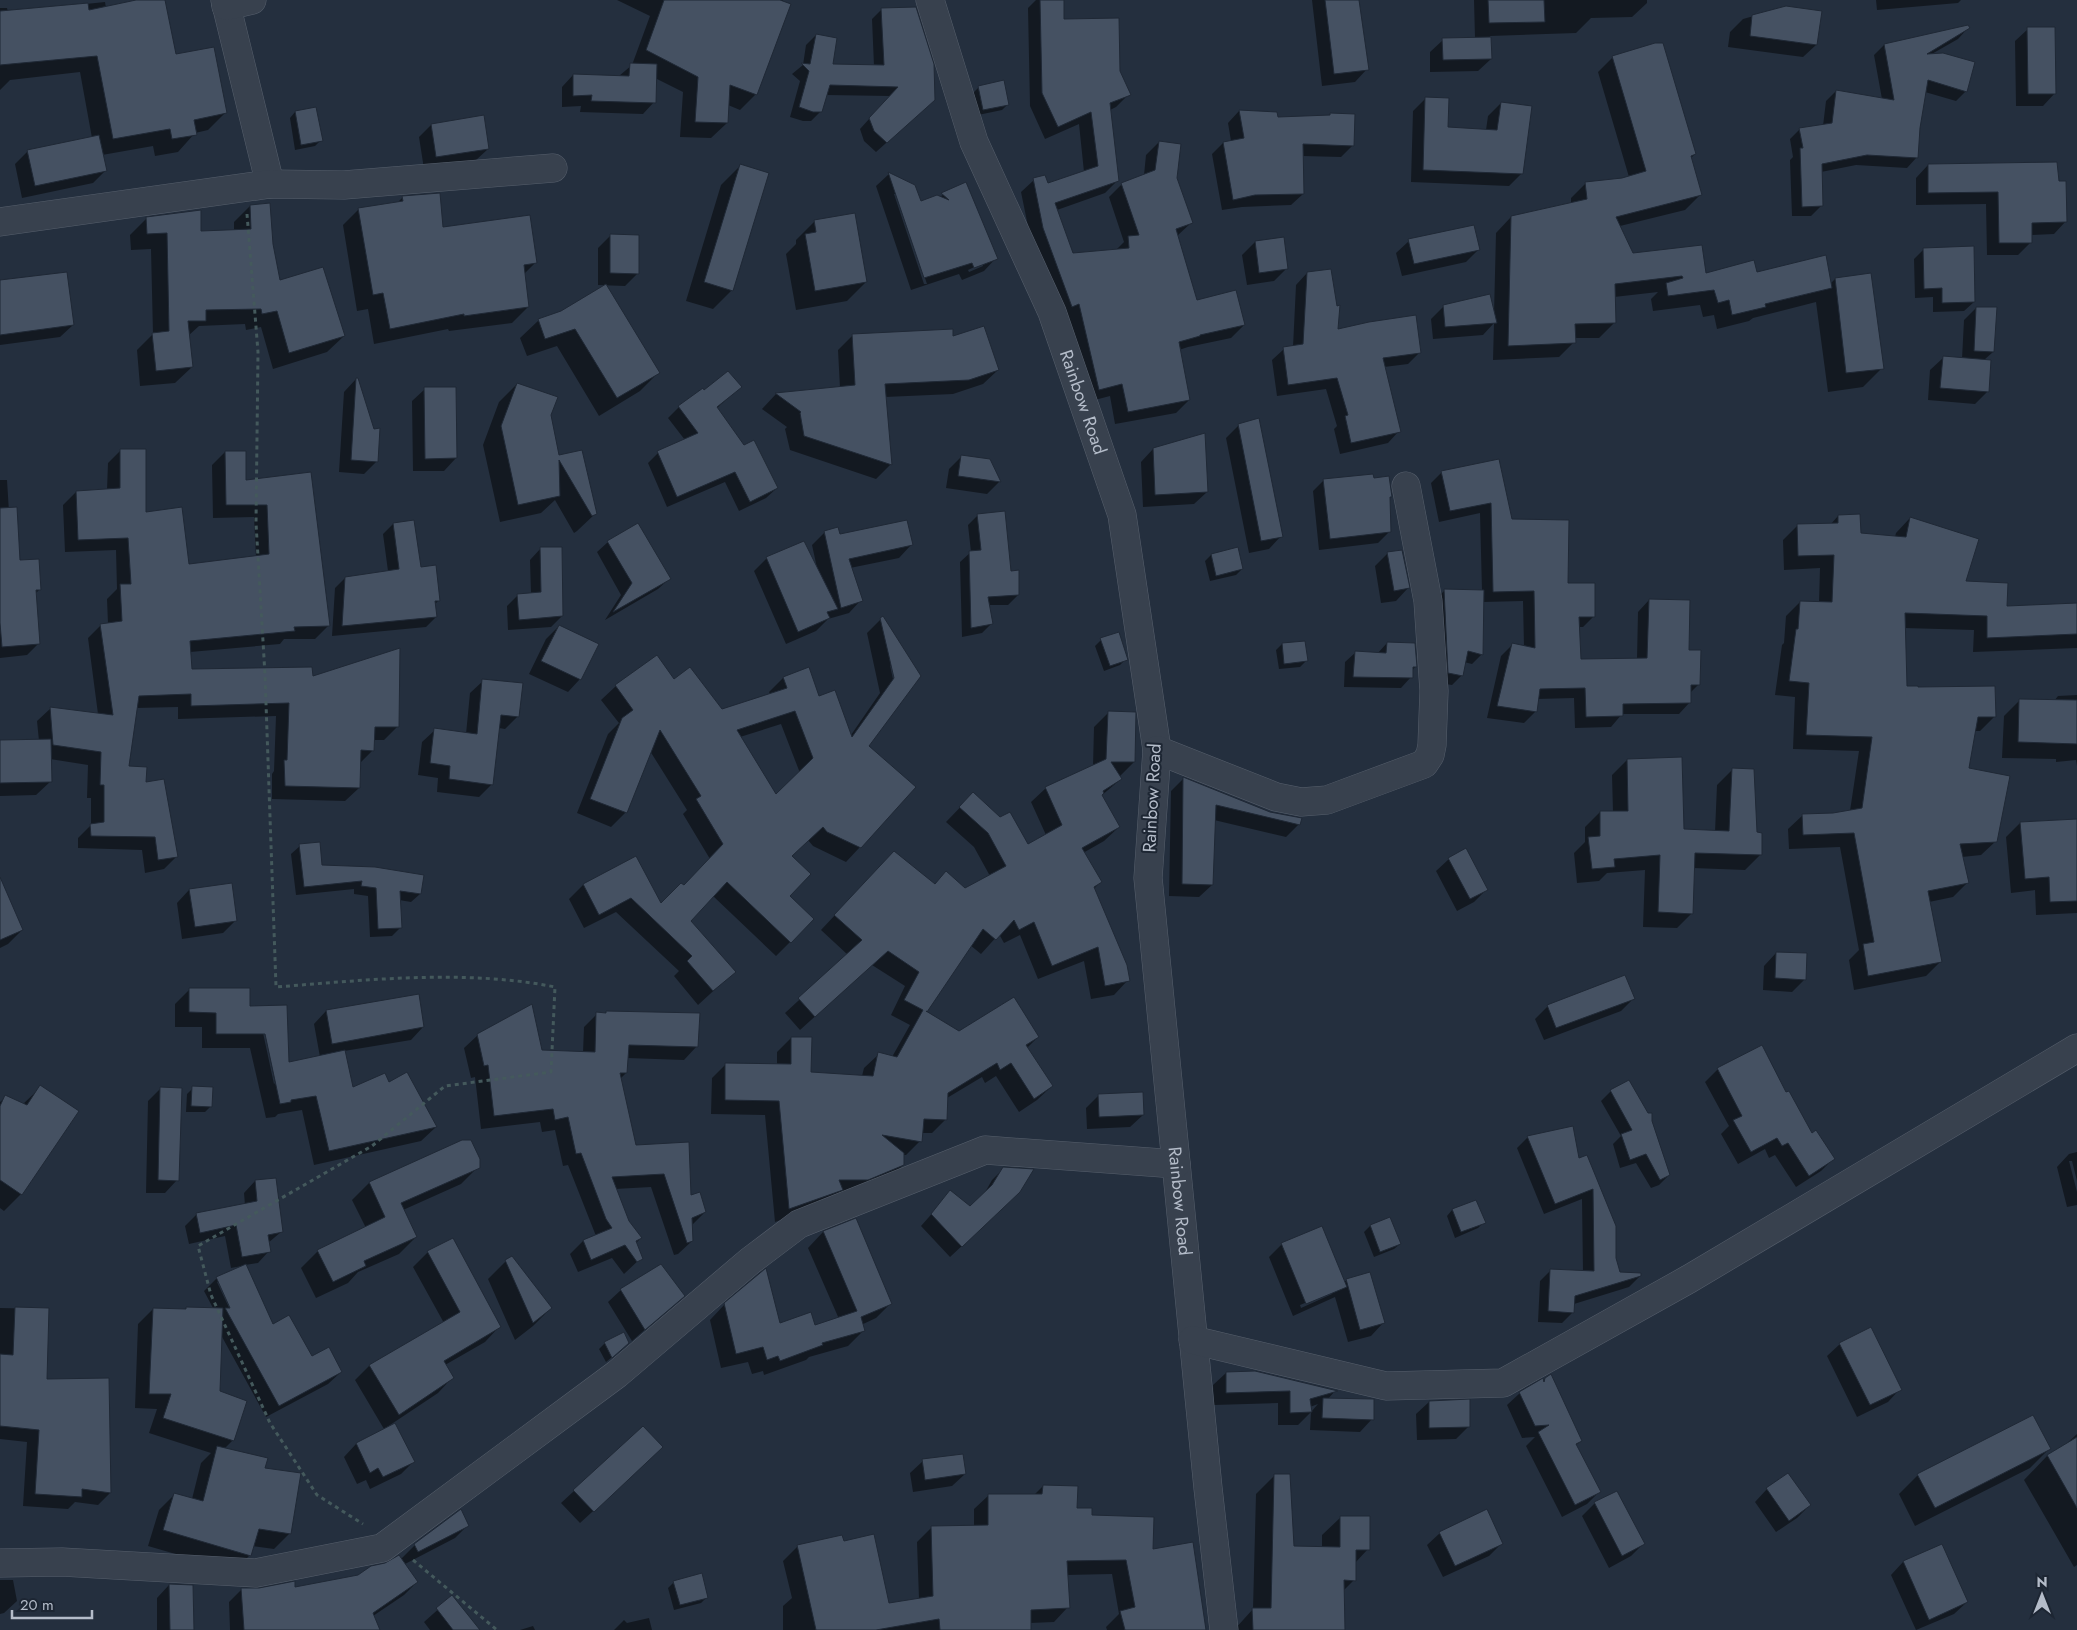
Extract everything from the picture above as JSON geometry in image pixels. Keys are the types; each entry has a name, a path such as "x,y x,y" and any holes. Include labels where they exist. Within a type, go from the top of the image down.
{"street":[{"name":"Rainbow Road","path":"930,0 974,142 1052,312 1122,515 1157,750 1148,878 1193,1340 1224,1630"},
{"path":"234,2 257,186"},
{"path":"0,222 257,186 344,185 553,168"},
{"path":"1157,750 1276,796 1301,802 1328,800 1424,764 1430,755 1432,745 1434,691 1428,601 1406,486"},
{"path":"1193,1340 1386,1386 1503,1384 1689,1279 2077,1048"},
{"path":"0,1562 62,1562 256,1573 382,1548 617,1374 750,1260 799,1224 985,1150 1176,1164"}],"path":[{"path":"257,186 256,523 265,675 276,988 458,977 526,981 555,988 551,1072 445,1086 372,1146 198,1246 211,1295 270,1423 317,1495 391,1542 497,1630"}],"building":[{"path":"136,0 165,0 176,54 214,47 227,113 194,120 197,135 172,139 170,129 113,139 97,56 0,65 0,11 88,3 89,10"},
{"path":"664,0 780,0 791,4 757,95 730,85 728,123 695,122 698,77 646,50"},
{"path":"1040,0 1064,0 1064,19 1119,18 1120,71 1131,95 1110,103 1119,181 1055,203 1073,253 1129,248 1128,236 1139,235 1121,183 1155,170 1159,141 1181,144 1177,178 1193,223 1176,229 1197,300 1236,290 1245,325 1200,335 1179,342 1190,400 1128,412 1122,384 1099,390 1079,304 1072,307 1043,228 1033,178 1045,175 1048,183 1098,166 1091,112 1058,127 1042,93"},
{"path":"1325,0 1359,0 1369,70 1334,74"},
{"path":"1488,0 1544,0 1545,22 1489,23"},
{"path":"1786,6 1822,11 1817,45 1750,36 1752,15"},
{"path":"916,7 934,64 935,100 887,143 874,131 869,118 898,87 830,85 822,112 813,112 799,107 809,71 801,63 810,64 816,34 837,38 833,64 884,65 881,8"},
{"path":"1968,25 1970,28 1927,54 1943,53 1975,62 1967,92 1928,80 1920,128 1918,158 1867,155 1822,164 1823,206 1802,207 1800,148 1803,148 1799,128 1832,123 1836,90 1894,100 1884,44"},
{"path":"2027,27 2055,27 2056,94 2028,94"},
{"path":"1491,37 1492,59 1443,60 1442,38"},
{"path":"1655,43 1663,43 1696,154 1691,156 1702,195 1616,217 1633,253 1702,245 1706,273 1754,260 1757,272 1826,255 1832,288 1765,304 1766,307 1732,315 1729,300 1718,303 1714,290 1668,296 1666,283 1683,278 1682,276 1615,284 1616,323 1575,324 1576,343 1508,346 1511,216 1587,199 1585,182 1622,178 1646,171 1612,56"},
{"path":"630,63 657,64 656,103 591,101 592,95 573,96 573,74 629,76"},
{"path":"1004,80 1009,105 983,110 978,86"},
{"path":"1425,97 1449,98 1448,127 1497,130 1501,102 1532,106 1523,174 1423,170"},
{"path":"316,107 323,141 301,145 295,111"},
{"path":"1239,110 1277,112 1278,117 1330,115 1330,113 1355,114 1354,146 1303,144 1304,194 1255,195 1233,200 1223,142 1244,138"},
{"path":"484,115 489,149 436,157 431,124"},
{"path":"99,135 107,171 35,186 27,150"},
{"path":"2057,162 2059,181 2066,181 2067,222 2032,223 2032,243 1999,243 1998,192 1928,193 1928,164"},
{"path":"740,164 769,173 733,291 704,282"},
{"path":"888,172 915,185 921,201 937,195 949,200 941,193 966,182 998,259 974,268 972,263 924,278"},
{"path":"440,193 443,227 530,215 537,263 524,265 529,307 464,316 464,314 390,329 383,293 373,295 358,208 403,201 402,196"},
{"path":"270,203 273,244 280,280 323,267 345,336 289,353 277,311 262,314 261,309 206,310 206,321 188,321 193,367 156,371 152,333 169,331 167,233 147,234 146,217 201,210 201,231 251,229 250,205"},
{"path":"855,213 867,282 815,291 805,234 816,232 814,220"},
{"path":"1474,225 1480,250 1414,264 1408,239"},
{"path":"610,234 639,235 639,274 610,273"},
{"path":"1284,237 1288,269 1259,273 1255,241"},
{"path":"1974,246 1975,302 1942,303 1942,288 1924,289 1923,248"},
{"path":"1331,269 1337,306 1340,305 1338,329 1416,315 1421,353 1383,358 1401,432 1351,443 1345,416 1348,415 1337,378 1288,385 1283,347 1303,344 1307,272"},
{"path":"67,272 74,325 0,335 0,280"},
{"path":"1871,273 1884,369 1846,373 1835,278"},
{"path":"606,284 660,373 617,398 575,329 545,339 538,319 561,311"},
{"path":"1490,294 1497,323 1445,327 1443,305"},
{"path":"1976,307 1997,307 1994,352 1974,351"},
{"path":"984,326 999,370 969,380 885,384 892,465 804,436 801,412 775,393 855,385 852,334 953,329 953,336"},
{"path":"1943,356 1991,360 1989,392 1940,388"},
{"path":"728,371 742,387 717,407 744,445 754,440 778,488 750,502 735,472 677,497 657,451 698,433 678,406 703,388 704,390"},
{"path":"356,378 358,378 374,429 380,428 378,462 351,460"},
{"path":"517,383 558,397 551,415 559,455 582,450 597,514 592,516 559,460 560,496 518,505 501,426"},
{"path":"424,387 456,387 457,458 425,459"},
{"path":"1259,418 1283,537 1261,541 1238,424"},
{"path":"1205,433 1208,492 1155,495 1153,448"},
{"path":"120,449 146,449 146,512 182,507 189,564 269,554 267,505 226,505 225,451 246,451 246,480 311,472 330,626 294,627 295,631 190,641 192,669 312,667 313,676 400,648 399,727 375,727 374,751 361,750 360,788 285,786 284,760 287,760 289,703 191,706 191,694 139,696 129,766 147,767 146,782 164,779 178,857 158,860 155,837 91,836 90,824 104,822 104,785 100,785 101,752 53,745 50,707 113,715 100,624 122,621 120,584 131,584 128,538 78,540 76,491 120,488"},
{"path":"961,455 990,459 1001,482 958,476"},
{"path":"1499,459 1512,519 1569,520 1568,583 1595,583 1595,617 1579,617 1581,659 1647,658 1649,599 1690,600 1689,650 1701,650 1700,685 1691,685 1691,703 1623,704 1623,716 1586,717 1585,688 1540,689 1537,712 1497,706 1512,643 1535,648 1534,591 1493,592 1491,503 1450,511 1441,471"},
{"path":"1373,474 1374,478 1389,476 1392,497 1390,497 1391,532 1330,539 1323,479"},
{"path":"17,507 20,560 39,559 41,590 36,590 40,644 2,647 0,623 0,508"},
{"path":"1005,511 1011,571 1019,570 1019,595 988,597 993,624 971,628 969,551 981,550 977,514"},
{"path":"1860,514 1861,533 1906,537 1910,517 1979,539 1966,581 2008,583 2007,606 2077,603 2077,634 1987,638 1987,616 1905,613 1907,686 1995,686 1996,717 1978,717 1969,768 2010,776 1997,842 1960,844 1969,883 1928,891 1942,962 1868,976 1863,944 1874,942 1854,833 1803,835 1802,814 1833,813 1862,808 1872,737 1806,735 1809,683 1789,681 1796,629 1798,629 1800,601 1832,602 1834,555 1798,556 1797,524 1838,523 1838,515"},
{"path":"414,520 421,567 436,565 440,601 435,601 437,617 342,626 345,577 399,569 393,523"},
{"path":"907,520 913,545 849,559 863,601 841,608 824,531 838,527 840,534"},
{"path":"638,523 671,579 613,612 632,583 607,541"},
{"path":"804,541 838,609 827,612 830,618 798,632 766,557"},
{"path":"540,547 562,547 563,616 519,620 517,594 541,592"},
{"path":"1238,547 1243,569 1216,576 1211,554"},
{"path":"1402,550 1410,588 1394,591 1387,552"},
{"path":"1444,589 1484,590 1483,655 1468,651 1463,676 1448,673"},
{"path":"883,616 921,676 869,746 916,787 861,848 827,832 823,827 792,856 811,874 790,896 814,919 791,943 727,882 691,921 736,972 713,991 687,961 692,956 631,898 599,915 583,884 636,856 661,903 681,883 684,885 723,844 696,799 701,796 660,730 627,813 590,799 622,718 633,710 615,685 657,655 674,679 690,667 722,709 787,688 783,677 809,667 819,696 835,690 852,737 894,678 880,618","holes":["795,711 813,758 776,794 737,730"]},
{"path":"559,625 599,644 581,680 541,661"},
{"path":"1119,632 1128,660 1110,666 1100,638"},
{"path":"1305,641 1308,661 1284,664 1282,643"},
{"path":"1387,642 1415,643 1417,667 1413,667 1413,678 1353,677 1355,651 1386,653"},
{"path":"482,679 523,683 519,717 501,715 493,785 449,779 450,766 430,763 434,728 477,734"},
{"path":"2019,699 2077,700 2077,744 2018,742"},
{"path":"1108,711 1136,712 1135,762 1111,762 1122,779 1103,791 1102,795 1120,827 1082,848 1102,882 1094,887 1127,965 1130,981 1105,986 1098,947 1052,966 1034,922 1019,930 1014,920 996,940 983,929 927,1012 959,1031 1014,997 1039,1037 1026,1045 1053,1086 1034,1099 1011,1063 1000,1070 997,1063 948,1093 947,1120 924,1119 922,1142 882,1135 904,1153 904,1165 868,1180 839,1180 843,1190 789,1209 779,1101 725,1100 725,1063 791,1064 791,1037 812,1037 811,1072 873,1076 878,1052 897,1057 923,1010 904,1000 919,972 888,951 815,1017 798,998 862,940 834,915 894,851 935,884 946,871 965,888 1006,866 988,833 959,807 973,792 1000,817 1010,812 1028,844 1062,825 1045,787 1106,759"},
{"path":"51,739 52,782 0,783 0,740"},
{"path":"1682,757 1684,829 1729,831 1732,768 1754,769 1757,832 1762,833 1762,855 1695,853 1693,914 1658,912 1660,855 1614,859 1615,867 1592,869 1588,837 1600,836 1600,811 1628,811 1627,759"},
{"path":"1183,777 1270,812 1302,818 1300,825 1216,805 1213,885 1182,884"},
{"path":"2077,819 2077,901 2050,902 2049,877 2025,879 2020,822"},
{"path":"320,842 322,865 375,867 424,875 421,894 400,891 402,928 378,929 376,888 361,886 362,881 304,887 299,844"},
{"path":"1466,848 1488,890 1470,899 1448,858"},
{"path":"0,877 23,930 0,940"},
{"path":"232,883 237,921 195,927 189,889"},
{"path":"1776,952 1807,953 1806,980 1775,978"},
{"path":"1625,975 1635,999 1556,1028 1547,1005"},
{"path":"189,988 250,988 250,1006 287,1005 289,1062 345,1050 353,1087 385,1073 389,1082 407,1072 437,1127 329,1151 316,1096 291,1100 291,1102 280,1104 265,1034 216,1034 216,1013 189,1012"},
{"path":"419,994 424,1027 332,1044 326,1010"},
{"path":"532,1004 542,1050 595,1052 596,1012 700,1013 698,1047 629,1045 627,1073 620,1073 636,1145 689,1142 691,1195 700,1192 706,1212 692,1218 693,1241 687,1243 664,1174 612,1177 629,1221 642,1238 636,1241 643,1259 637,1262 625,1245 591,1260 583,1240 612,1228 606,1219 581,1153 576,1154 568,1117 555,1120 553,1109 494,1116 488,1065 484,1066 477,1034"},
{"path":"1762,1045 1786,1092 1789,1091 1812,1133 1816,1130 1835,1159 1809,1176 1788,1143 1782,1146 1777,1138 1751,1152 1733,1120 1742,1116 1717,1068"},
{"path":"1629,1080 1648,1113 1652,1113 1652,1121 1670,1175 1660,1180 1646,1154 1630,1160 1621,1134 1632,1130 1610,1090"},
{"path":"40,1085 79,1111 22,1195 0,1180 0,1106 5,1095 27,1105"},
{"path":"192,1086 213,1087 212,1107 191,1106"},
{"path":"160,1087 182,1088 179,1181 158,1180"},
{"path":"1143,1092 1144,1115 1099,1117 1098,1094"},
{"path":"1573,1126 1579,1158 1587,1155 1616,1226 1616,1258 1620,1272 1641,1273 1641,1276 1575,1296 1574,1313 1548,1311 1550,1269 1594,1271 1593,1189 1555,1204 1527,1136"},
{"path":"462,1140 471,1140 480,1159 480,1168 401,1203 417,1237 364,1261 366,1266 333,1282 317,1250 385,1217 369,1182"},
{"path":"1003,1167 1034,1169 1020,1192 962,1247 931,1214 950,1190 970,1206 992,1185"},
{"path":"276,1178 283,1232 268,1235 271,1252 242,1257 236,1225 200,1233 196,1213 257,1201 255,1180"},
{"path":"1476,1200 1486,1223 1461,1232 1452,1209"},
{"path":"1390,1217 1401,1244 1380,1252 1370,1225"},
{"path":"856,1218 892,1304 861,1317 865,1331 822,1343 823,1345 780,1361 778,1356 767,1360 763,1347 736,1354 724,1303 766,1268 780,1323 811,1312 815,1325 857,1311 823,1231"},
{"path":"1322,1226 1347,1287 1306,1304 1281,1243"},
{"path":"453,1238 501,1327 444,1361 454,1378 399,1415 369,1365 460,1312 427,1251"},
{"path":"512,1256 552,1308 533,1323 505,1260"},
{"path":"246,1264 273,1324 289,1315 312,1356 329,1347 342,1372 279,1406 225,1308 230,1308 216,1277"},
{"path":"661,1264 685,1296 645,1330 620,1289"},
{"path":"1370,1272 1385,1323 1360,1330 1346,1279"},
{"path":"15,1307 49,1308 47,1379 109,1378 111,1493 82,1489 82,1497 35,1494 39,1430 0,1426 0,1354 13,1355"},
{"path":"186,1307 223,1308 220,1391 247,1401 234,1441 163,1418 171,1394 149,1394 153,1308 186,1309"},
{"path":"1871,1327 1902,1390 1870,1405 1839,1343"},
{"path":"624,1332 629,1343 612,1358 604,1342"},
{"path":"1255,1371 1338,1391 1310,1399 1312,1412 1290,1413 1290,1391 1226,1393 1226,1372"},
{"path":"1551,1374 1582,1441 1576,1444 1601,1492 1575,1505 1538,1432 1549,1425 1535,1426 1519,1392 1543,1378 1544,1382 1545,1378"},
{"path":"1323,1398 1374,1399 1374,1420 1322,1418"},
{"path":"1470,1399 1470,1427 1429,1428 1429,1401"},
{"path":"2033,1415 2051,1449 1935,1508 1917,1474"},
{"path":"395,1423 415,1462 383,1477 378,1468 370,1473 356,1443"},
{"path":"643,1426 663,1447 594,1512 573,1490"},
{"path":"2077,1437 2077,1508 2047,1455"},
{"path":"217,1446 268,1458 265,1468 301,1473 291,1534 259,1529 251,1556 163,1530 174,1493 203,1501"},
{"path":"963,1454 966,1474 925,1480 922,1459"},
{"path":"1788,1473 1811,1505 1789,1521 1766,1488"},
{"path":"1274,1474 1290,1474 1294,1546 1340,1547 1340,1516 1370,1516 1370,1550 1356,1550 1356,1581 1344,1580 1345,1630 1253,1630 1252,1608 1271,1608"},
{"path":"1043,1485 1078,1486 1077,1508 1092,1508 1092,1515 1154,1517 1153,1549 1193,1542 1206,1630 1125,1630 1120,1611 1135,1607 1126,1560 1067,1561 1070,1608 1031,1610 1031,1630 940,1630 939,1619 876,1630 816,1630 797,1545 842,1535 844,1541 874,1534 889,1603 933,1596 931,1526 988,1525 988,1494 1042,1494"},
{"path":"1617,1491 1645,1544 1622,1556 1594,1502"},
{"path":"461,1509 469,1526 418,1552 414,1544"},
{"path":"1487,1509 1503,1544 1455,1566 1439,1532"},
{"path":"1942,1544 1968,1602 1929,1620 1903,1561"},
{"path":"399,1555 418,1582 373,1613 380,1630 244,1630 241,1588 259,1588 295,1581 295,1587 358,1575 371,1566 385,1563"},
{"path":"702,1573 708,1598 680,1605 673,1581"},
{"path":"169,1584 193,1585 194,1630 170,1630"},
{"path":"452,1595 480,1630 453,1630 436,1608"}]}
